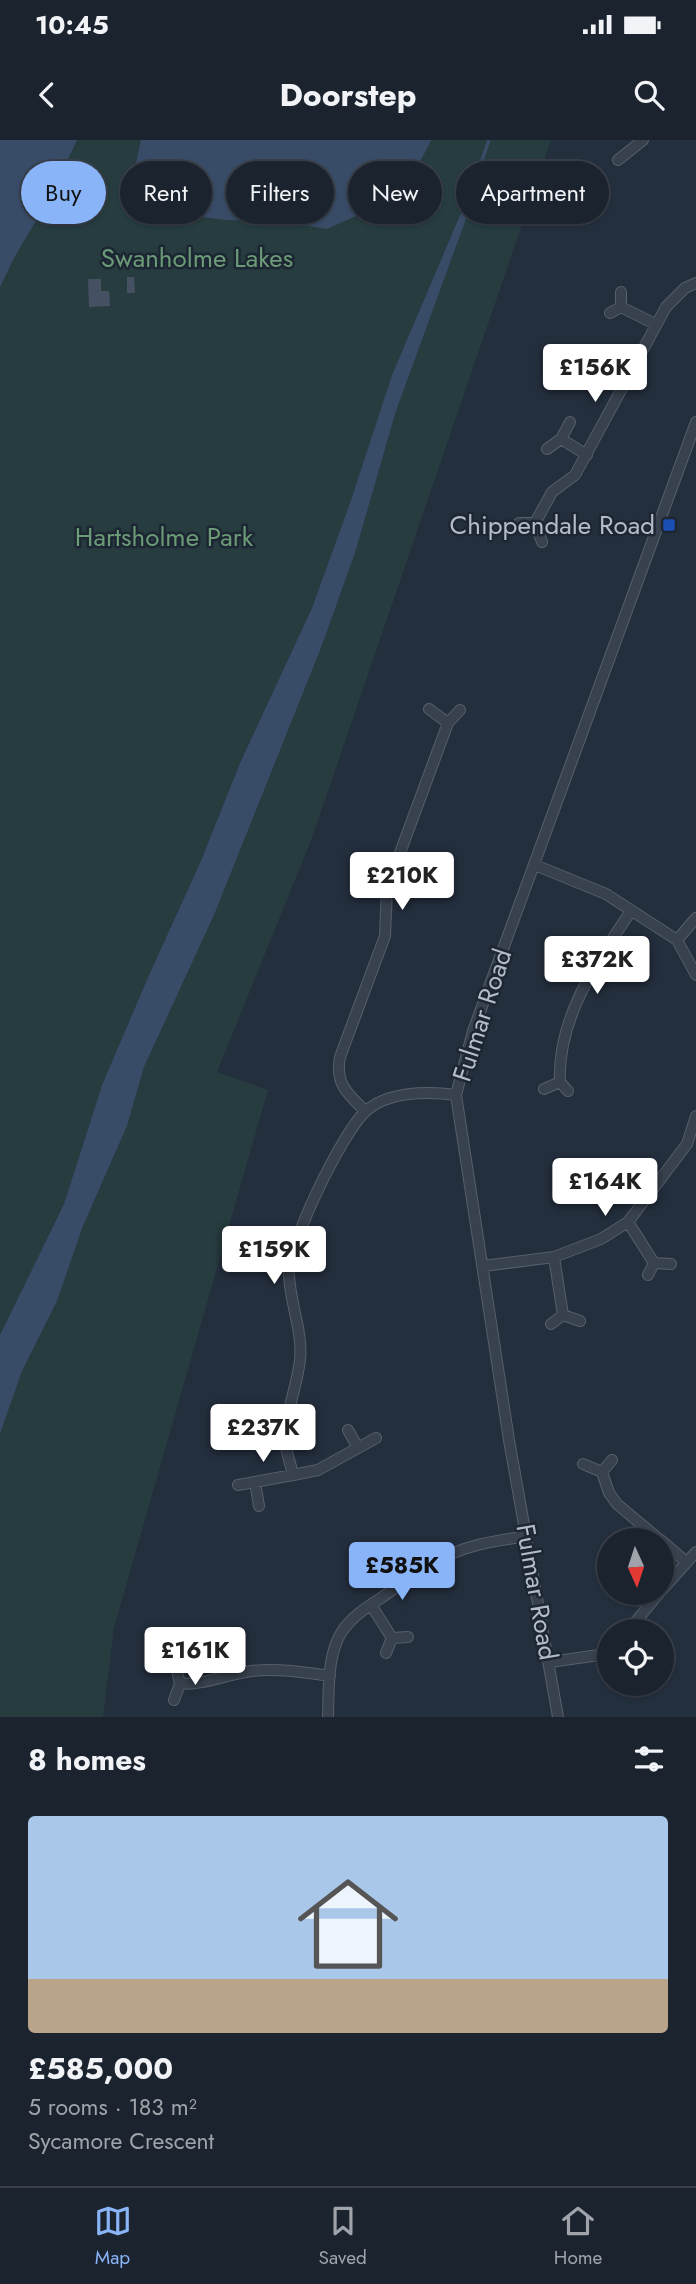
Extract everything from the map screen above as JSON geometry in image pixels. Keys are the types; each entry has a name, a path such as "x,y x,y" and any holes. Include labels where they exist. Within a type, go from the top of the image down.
{"street":[{"path":"618,160 643,140"},
{"path":"542,542 535,523 552,492 575,475 666,307 685,288 696,283"},
{"path":"621,292 621,307"},
{"path":"621,307 655,324"},
{"path":"610,313 621,307"},
{"path":"547,449 561,439 570,422"},
{"name":"Fulmar Road","path":"558,1717 509,1440 456,1095 473,1031 696,422"},
{"path":"561,439 587,455"},
{"path":"519,523 535,523"},
{"path":"429,709 448,723"},
{"path":"365,1111 340,1083 340,1057 385,936 387,888 448,723 460,710"},
{"path":"535,865 589,885 677,940 696,975"},
{"path":"568,1091 560,1082 562,1049 580,995 593,967 631,911"},
{"path":"677,940 696,918"},
{"path":"544,1089 560,1082"},
{"path":"293,1475 285,1441 301,1358 288,1274 295,1241 347,1136 365,1111 408,1093 431,1091 456,1095"},
{"path":"483,1266 554,1257 601,1239 628,1222 691,1147 696,1116"},
{"path":"628,1222 654,1263"},
{"path":"554,1257 563,1315"},
{"path":"654,1263 671,1264"},
{"path":"648,1275 654,1263"},
{"path":"563,1315 580,1321"},
{"path":"551,1324 563,1315"},
{"path":"348,1430 358,1448"},
{"path":"238,1485 318,1470 376,1438"},
{"path":"602,1472 612,1460"},
{"path":"583,1464 602,1472 609,1493 617,1504 646,1528"},
{"path":"255,1482 259,1506"},
{"path":"328,1717 330,1676 342,1630 371,1605 429,1565 475,1545 527,1536"},
{"path":"674,1552 685,1561"},
{"path":"674,1575 696,1552"},
{"path":"371,1605 392,1638"},
{"path":"638,1619 649,1605"},
{"path":"392,1638 408,1637"},
{"path":"386,1653 392,1638"},
{"path":"550,1662 597,1654"},
{"path":"180,1684 209,1682 248,1672 269,1670 330,1676"},
{"path":"174,1700 180,1684 177,1671"}],"green space":[{"name":"Hartsholme Park","path":"0,140 551,140 544,161 456,161 457,224 392,375 312,608 240,763 200,863 102,1085 64,1204 0,1335"},
{"name":"Hartsholme Park","path":"464,224 522,224 312,838 217,1072 268,1090 114,1628 103,1717 0,1717 0,1434 22,1371 57,1301 83,1226 127,1126 144,1067 214,915 321,648 355,553 396,411"}],"water":[{"path":"0,140 77,140 67,161 21,161 21,224 34,224 0,287"},
{"path":"141,140 431,140 420,161 348,161 348,220 327,229 297,224 334,224 334,161 226,161 226,220 212,218 212,161 136,161"},
{"path":"456,224 464,224 396,411 355,553 321,648 214,915 144,1067 127,1126 83,1226 57,1301 22,1371 0,1434 0,1335 64,1204 102,1085 200,863 240,763 312,608 392,375"}],"building":[{"path":"127,277 134,277 135,293 127,293"},
{"path":"88,279 101,279 101,291 109,291 110,306 89,307"}],"waterway":[{"path":"482,161 489,140"}],"place":[{"name":"Chippendale Road","path":"669,525"}],"park label":[{"name":"Swanholme Lakes","path":"197,258"}]}
